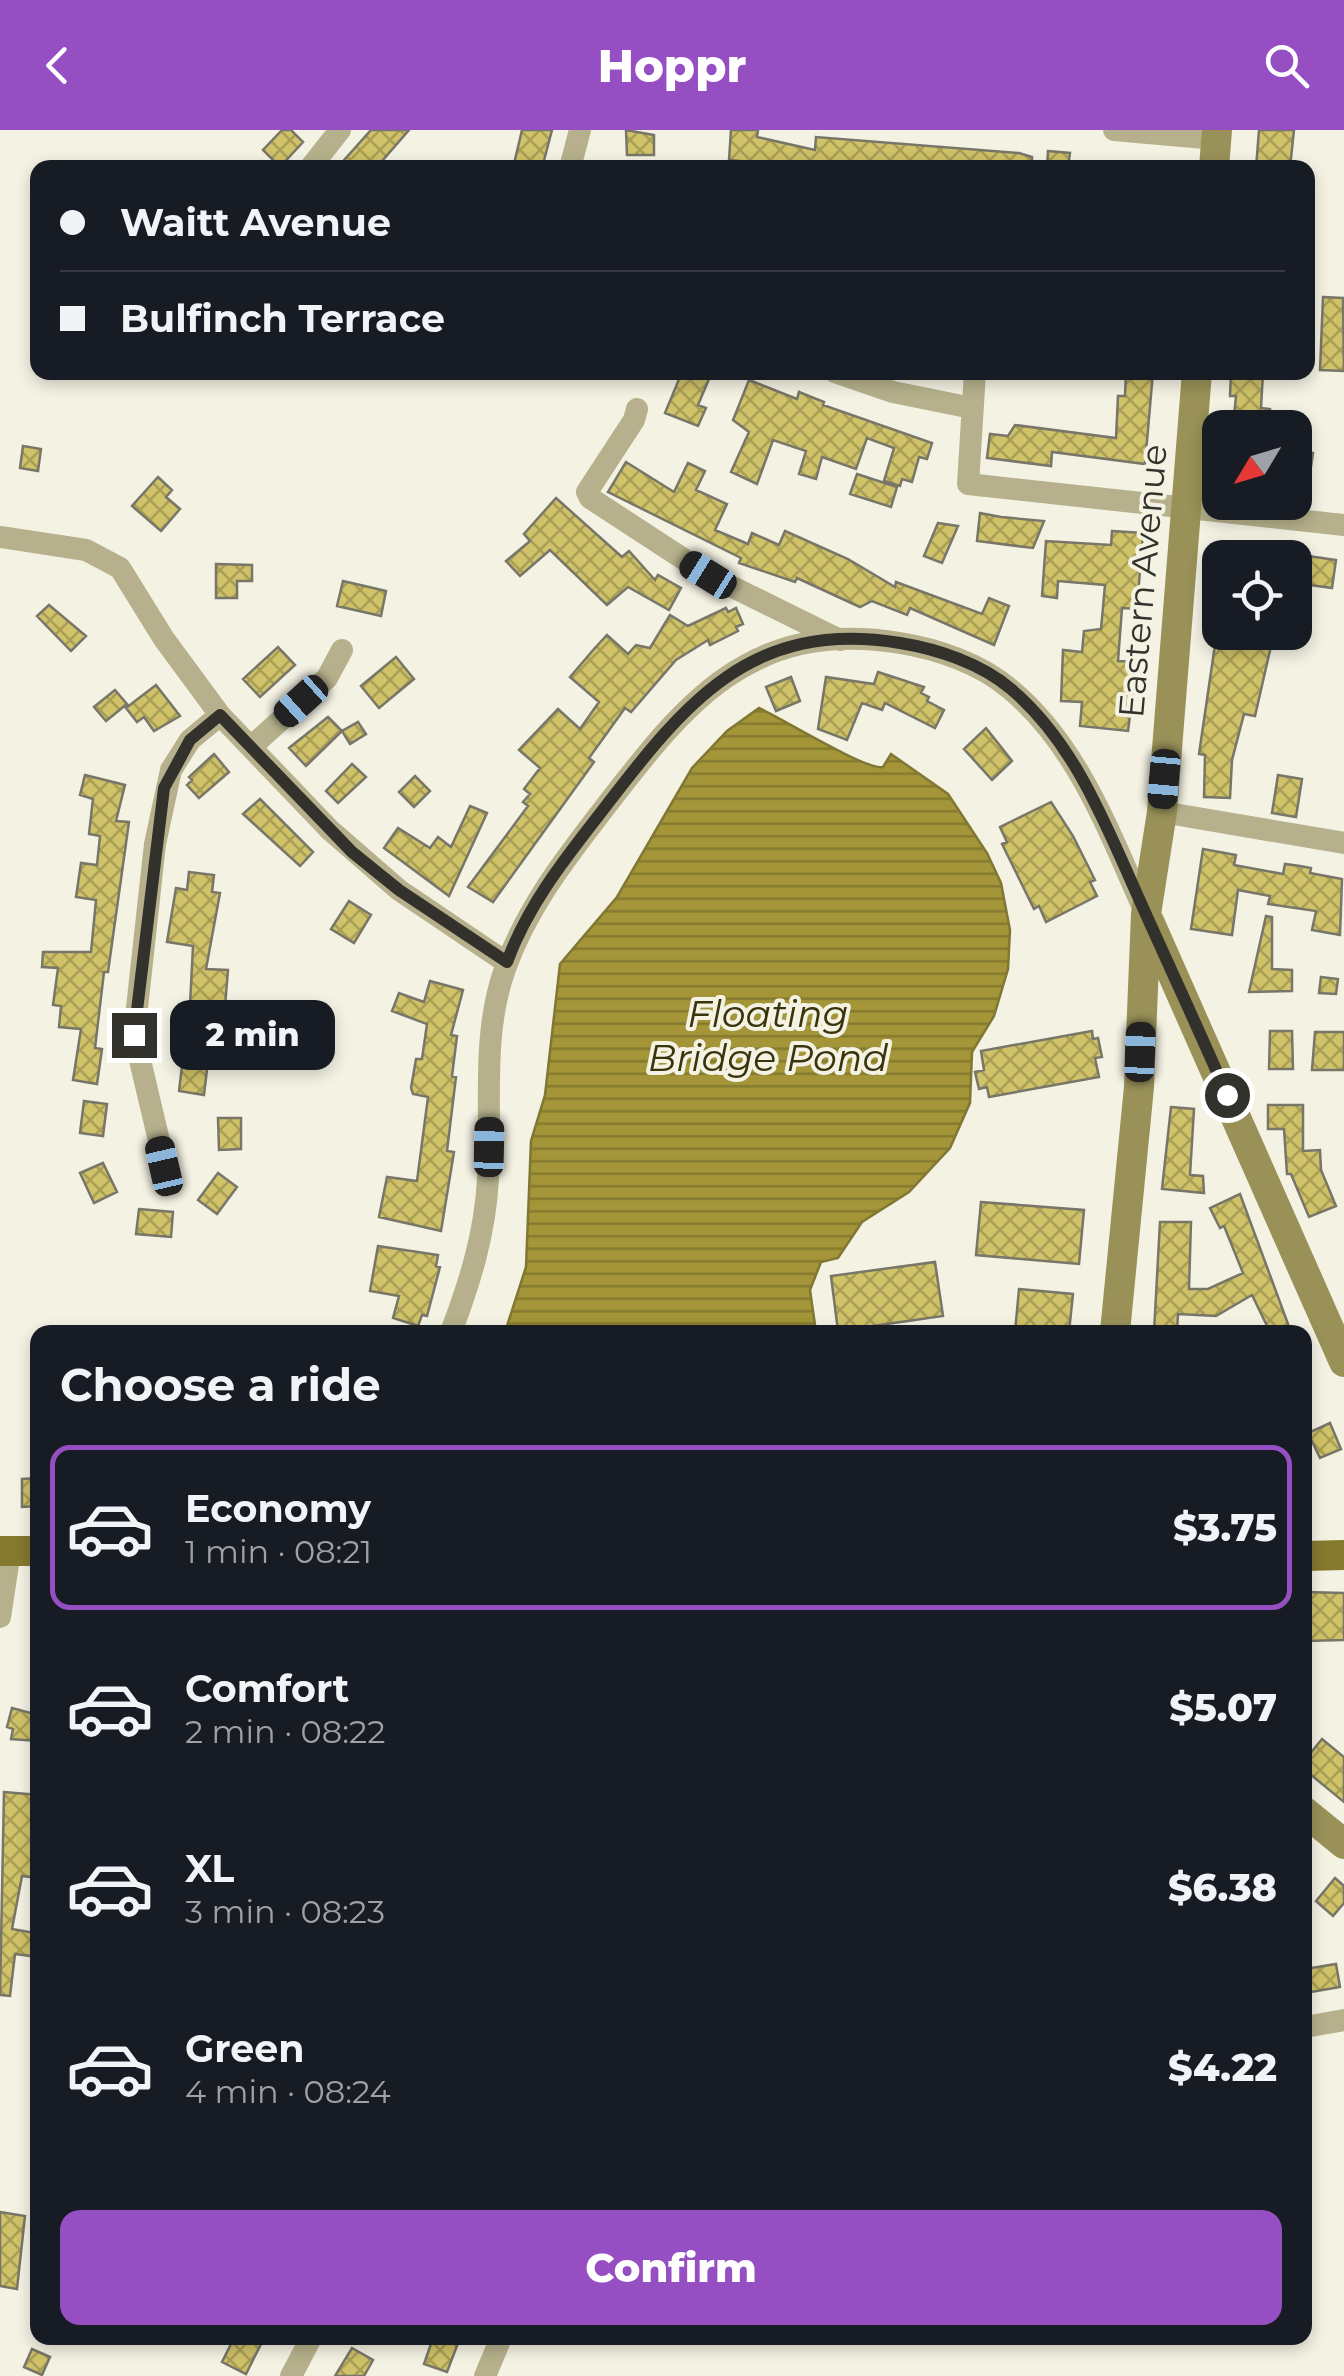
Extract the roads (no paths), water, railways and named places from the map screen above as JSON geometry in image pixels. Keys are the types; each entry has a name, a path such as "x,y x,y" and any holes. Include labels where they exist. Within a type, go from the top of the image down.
{"main road":[{"name":"Eastern Avenue","path":"1116,1325 1139,1087 1146,914 1162,812 1197,380"},
{"path":"1146,914 1344,1362"},
{"path":"1312,1556 1344,1555"},
{"path":"1312,1818 1344,1844"}],"street":[{"path":"316,160 340,130"},
{"path":"572,160 580,130"},
{"path":"1114,130 1216,146"},
{"path":"858,380 893,392 972,408"},
{"path":"974,380 968,484 1344,524"},
{"path":"636,409 634,420 587,492 590,498 708,575 840,640"},
{"path":"0,537 86,550 120,568 164,639 220,715 352,852 411,899 507,962"},
{"path":"453,1325 481,1244 488,1180 492,1047 507,962 523,925 560,866 684,708 750,662 786,648 840,640 918,646 987,672 1012,690 1080,774 1146,914"},
{"path":"251,747 326,678 342,650"},
{"path":"164,1166 134,1035 155,844 171,770 190,740 220,715"},
{"path":"1162,812 1344,843"},
{"path":"0,1618 16,1551"},
{"path":"1312,2026 1344,2020"},
{"path":"291,2376 306,2345"},
{"path":"484,2376 498,2345"}],"water":[{"name":"Floating Bridge Pond","path":"759,708 874,766 883,767 891,754 948,794 987,853 1001,883 1010,930 1008,969 994,1016 972,1052 970,1103 950,1148 909,1192 862,1222 838,1258 821,1262 810,1290 815,1325 507,1325 526,1267 531,1141 545,1095 560,964 617,897 692,768 727,731"}]}
